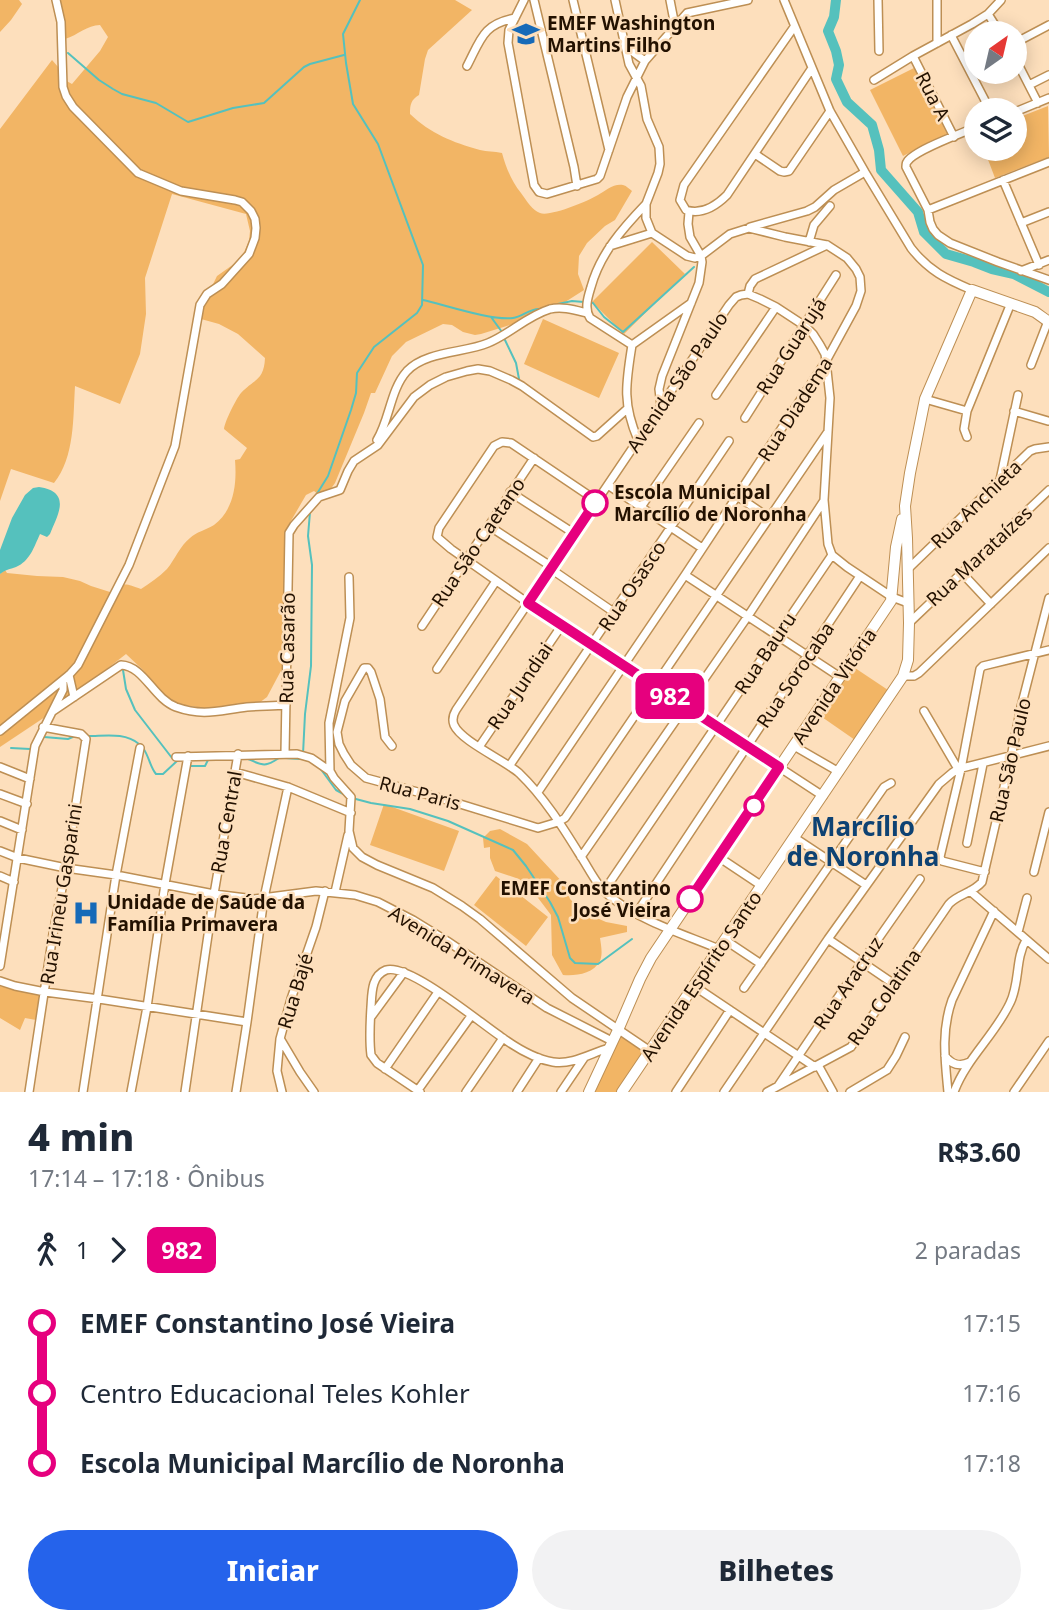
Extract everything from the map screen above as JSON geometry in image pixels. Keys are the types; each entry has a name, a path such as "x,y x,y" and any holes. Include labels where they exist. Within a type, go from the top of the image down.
{"street":[{"path":"0,731 66,678 83,657 129,565 171,458 200,304 207,293 222,284 249,254 256,228 251,211 242,202 181,191 138,173 85,121 73,107 63,87 61,22 56,0"},
{"path":"524,0 509,30 508,43 534,185 539,192 547,194 600,176 636,77 645,61 687,13 748,0"},
{"path":"534,0 577,186"},
{"path":"573,0 609,150"},
{"path":"587,313 588,298 600,262 610,246 646,204 658,173 660,156 657,139 647,119 643,92 629,64 615,0"},
{"path":"784,0 830,111 919,258 945,278 1035,312 1049,321 1031,365"},
{"path":"878,0 879,51"},
{"path":"937,0 937,43"},
{"path":"874,80 988,14 1001,0"},
{"path":"670,2 687,13"},
{"path":"670,2 675,26"},
{"path":"988,14 992,21"},
{"path":"467,66 488,29 501,21 515,18"},
{"path":"1027,37 1049,25"},
{"path":"794,27 684,185 680,200 683,208 689,212 702,211 722,200 812,68"},
{"path":"951,36 984,98"},
{"path":"625,46 645,61"},
{"name":"Rua A","path":"913,56 954,136"},
{"path":"1029,85 1049,75"},
{"path":"1027,81 1038,103"},
{"path":"1027,107 1049,98"},
{"path":"755,154 784,172 789,171 830,111"},
{"path":"964,132 914,155 907,162 906,167 928,211 933,229 950,243 1049,280"},
{"path":"928,211 1049,162"},
{"path":"646,204 646,218 652,233 687,256 695,258 730,234 807,211 834,190 865,172"},
{"path":"1003,180 1039,265"},
{"path":"810,242 814,225 830,206"},
{"path":"661,406 659,388 702,270 701,256 690,237 689,212"},
{"path":"1021,223 1049,212"},
{"path":"749,228 827,245"},
{"path":"610,246 652,233"},
{"path":"827,245 755,279 748,294 776,307 805,326 825,354 830,398 824,500 826,537 832,555 892,597 908,603"},
{"name":"Rua Diadema","path":"538,792 826,361 859,298 861,283 852,263 827,245"},
{"path":"1021,271 1049,261"},
{"name":"Rua Guarujá","path":"745,418 836,275"},
{"name":"Avenida Espírito Santo","path":"622,1092 903,676 908,660 909,622 903,538 905,506 925,399 972,290"},
{"name":"Avenida São Paulo","path":"719,949 636,914 612,898 595,880 538,792 510,765 479,747 455,728 453,723 454,714 729,305 741,295 748,294"},
{"path":"638,440 627,409 626,378 632,345 691,303"},
{"path":"967,437 964,429 967,411 1011,303"},
{"name":"Rua Guarujá","path":"716,395 776,307"},
{"path":"371,450 379,438 399,383 412,367 424,360 491,342 527,320 552,309 566,308 587,313 595,323 632,345"},
{"path":"371,450 378,446 415,397 430,384 467,370 490,371 511,380 593,437 627,409"},
{"path":"1000,482 1018,395"},
{"path":"925,399 967,411"},
{"path":"1014,411 1048,421"},
{"path":"641,507 699,423"},
{"path":"558,822 566,816 827,433"},
{"path":"597,501 511,443 502,442 498,443 439,528 437,537 528,603 823,796"},
{"name":"Rua Osasco","path":"510,765 729,442"},
{"name":"Rua Anchieta","path":"907,570 1032,450 1049,447"},
{"name":"Rua Casarão","path":"285,753 290,530 320,496 340,490 351,466 371,450"},
{"name":"Rua São Caetano","path":"422,626 534,458"},
{"path":"608,485 702,548"},
{"name":"Rua Marataízes","path":"909,622 1049,490"},
{"path":"510,492 575,534"},
{"path":"737,496 768,517"},
{"path":"581,857 748,616 824,500"},
{"path":"489,526 615,613"},
{"name":"Avenida Vitória","path":"589,1092 651,958 872,631 892,597 903,538"},
{"path":"903,676 919,673 1049,548"},
{"name":"Rua Bauru","path":"604,891 832,555"},
{"path":"962,573 991,604"},
{"path":"685,575 840,677"},
{"name":"Rua Sorocaba","path":"636,914 860,576"},
{"path":"330,771 329,723 350,618 349,577"},
{"path":"437,669 496,581"},
{"name":"Rua São Paulo","path":"949,904 982,882 1049,598"},
{"name":"Rua Jundiai","path":"479,747 562,625"},
{"path":"985,872 940,859 981,667 1049,650"},
{"path":"52,712 121,665 133,667 159,697 179,708 209,713 286,705"},
{"name":"Rua Paris","path":"392,746 385,737 380,699 374,679 369,668 364,668 345,701 337,732 344,754 358,772 374,782 447,800 538,828 558,822"},
{"path":"66,678 74,697"},
{"path":"0,966 3,927 10,904 35,746 64,688 66,678"},
{"path":"924,711 960,769"},
{"name":"Rua Irineu Gasparini","path":"29,1092 86,742 81,734 43,727"},
{"path":"794,746 839,772"},
{"path":"724,1092 866,885 946,777 960,769 1049,746"},
{"path":"83,1092 116,875 140,748"},
{"name":"Rua Central","path":"185,1092 238,754"},
{"path":"176,757 297,754 311,758 330,771 351,797 349,831 335,892"},
{"path":"131,1092 188,756"},
{"path":"967,844 983,764"},
{"path":"0,767 30,779"},
{"path":"235,772 288,787 351,813"},
{"path":"744,988 884,787 891,783"},
{"path":"236,1092 264,898 288,787"},
{"path":"0,793 27,804"},
{"path":"1034,872 1049,812"},
{"path":"0,821 22,830"},
{"path":"349,831 354,848 362,857 433,888 462,905 572,998 650,1051"},
{"path":"795,838 866,885"},
{"name":"Avenida Primavera","path":"0,851 18,858 66,868 214,894 254,899 325,891 368,899 413,920 547,1008 611,1044"},
{"path":"720,858 762,886"},
{"path":"0,876 13,882"},
{"name":"Rua Aracruz","path":"777,1087 920,879"},
{"name":"Rua Bajé","path":"282,1092 277,1071 281,1039 325,891"},
{"path":"970,891 1049,959"},
{"path":"1018,932 1027,898"},
{"path":"0,900 10,904"},
{"name":"Rua Colatina","path":"767,1092 849,1049 949,904"},
{"path":"948,1092 944,1032 949,1008 994,911"},
{"path":"828,939 894,984"},
{"path":"725,940 761,964"},
{"path":"954,1092 961,1076 1012,1001 1018,980 1020,954 1026,940"},
{"path":"471,1016 419,1091 377,1063 371,1055 372,988 379,975 395,969 417,978 503,1038 540,1058 571,1062 611,1044"},
{"path":"371,1018 404,972"},
{"path":"0,981 46,992 247,1022"},
{"path":"694,986 816,1066 832,1092"},
{"path":"385,1069 438,992"},
{"path":"676,1092 730,1010"},
{"path":"850,1092 887,1070 905,1037"},
{"path":"466,1092 503,1038"},
{"path":"281,1039 314,1092"},
{"path":"1014,1092 1049,1041"},
{"path":"945,1056 958,1065 970,1062"},
{"path":"517,1092 540,1058"},
{"path":"561,1092 584,1058"}],"shaded area":[{"path":"0,0 19,0 22,4 0,32"},
{"path":"51,0 455,0 472,10 428,50 419,95 412,103 410,114 426,127 451,140 480,150 502,153 515,184 530,205 540,213 569,208 616,185 624,185 632,191 615,220 587,243 579,256 578,274 584,290 562,304 537,312 520,322 481,334 463,332 452,325 443,324 406,342 392,356 375,393 371,393 335,483 330,490 318,494 314,491 306,495 288,526 284,665 267,697 259,703 240,703 216,710 172,703 126,654 48,715 0,747 0,574 5,570 7,573 63,577 110,592 125,584 141,589 161,575 186,541 214,525 230,504 235,487 235,460 240,459 247,448 224,429 239,396 263,371 265,358 238,334 219,324 201,319 201,309 217,276 241,259 249,241 246,214 172,194 145,278 146,314 140,354 120,404 75,386 72,436 61,473 54,483 11,469 0,501 0,129 52,60 63,79 72,84 100,51 108,37 100,25 65,39"},
{"path":"914,68 947,134 903,156 870,90"},
{"path":"1048,106 1049,157 995,178 989,161 1027,161 1027,114"},
{"path":"652,242 685,274 624,334 592,302"},
{"path":"543,319 619,353 599,398 524,364"},
{"path":"852,666 888,690 855,740 819,715"},
{"path":"384,804 459,831 444,871 370,845"},
{"path":"500,829 527,844 565,885 570,899 583,912 606,922 627,926 627,932 600,938 601,958 593,969 579,974 563,975 552,955 551,915 529,886 519,879 495,871 490,858 490,847 484,848 483,838 490,831"},
{"path":"496,876 548,917 526,946 474,905"},
{"path":"0,986 42,994 36,1020 25,1018 20,1030 0,1018"},
{"path":"620,1036 647,1052 618,1092 592,1092"}],"water":[{"path":"39,487 56,494 59,499 59,512 50,534 47,537 40,534 25,561 0,574 0,550 12,518 25,495 33,488"}],"waterway":[{"path":"315,497 328,476 351,410 356,393 357,373 374,347 417,313 422,305 423,265 378,144 353,104 343,34 360,0"},
{"path":"836,0 834,17 828,31 839,65 836,79 847,102 872,125 881,170 918,212 924,232 946,254 1014,274 1049,292"},
{"path":"68,53 113,89 156,103 188,122 233,108 264,103 304,67 344,55"},
{"path":"589,302 623,332 694,267"},
{"path":"423,300 504,318 539,309"},
{"path":"558,304 584,302"},
{"path":"491,317 502,332"},
{"path":"504,338 516,363 519,379"},
{"path":"303,754 311,666 312,565 308,536 310,512"},
{"path":"123,670 126,689 135,710 172,758"},
{"path":"44,737 68,739 75,736"},
{"path":"88,736 121,736 139,744"},
{"path":"11,748 30,749"},
{"path":"143,748 156,774 163,774 177,761"},
{"path":"246,758 263,764 279,758"},
{"path":"285,758 300,759"},
{"path":"190,766 205,766 208,760"},
{"path":"320,768 336,790 347,796"},
{"path":"352,798 410,809 448,821 513,850 550,902 558,917 570,958 575,963 598,964 632,939"}],"bus line":[{"name":"982","path":"595,503 528,603 779,767 690,899"}],"place":[{"name":"EMEF Washington Martins Filho","path":"526,34"},
{"name":"Escola Municipal Marcílio de Noronha","path":"595,503"},
{"name":"EMEF Constantino José Vieira","path":"690,899"},
{"name":"Unidade de Saúde da Família Primavera","path":"86,913"}],"district":[{"name":"Marcílio de Noronha","path":"863,842"}]}
